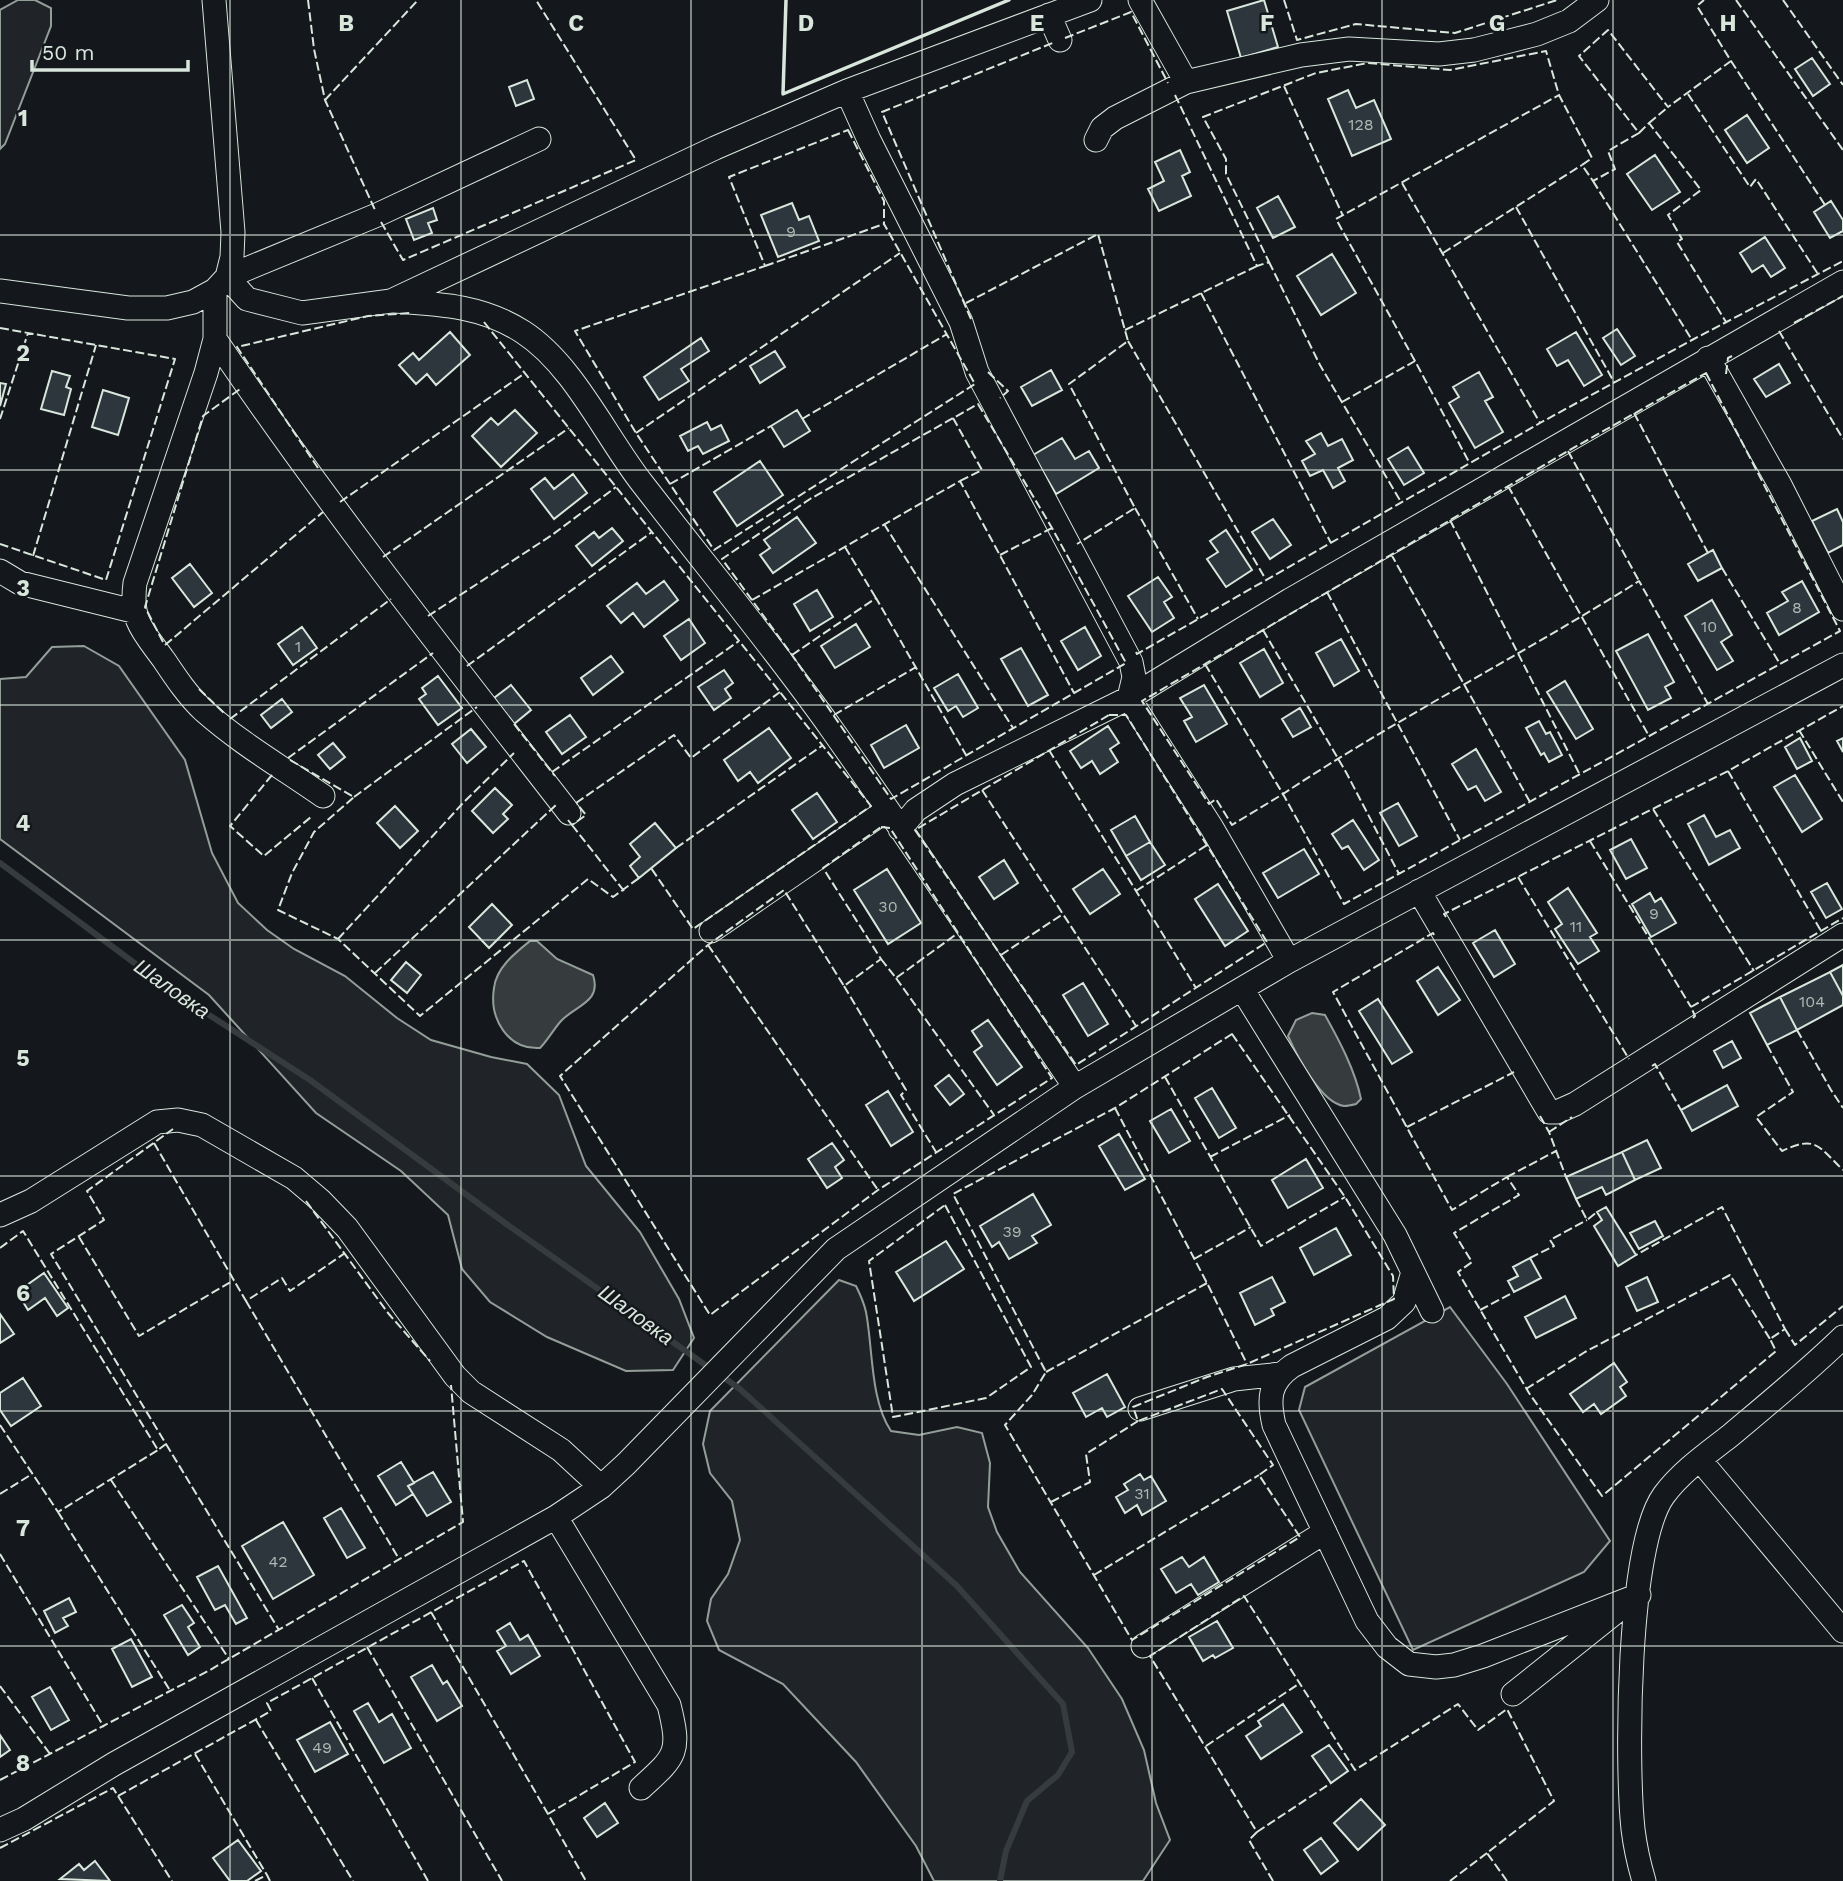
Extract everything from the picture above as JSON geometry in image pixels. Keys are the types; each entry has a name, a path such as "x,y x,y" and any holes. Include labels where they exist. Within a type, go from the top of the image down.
{"street":[{"path":"214,0 233,232 232,257 221,283 215,339 206,373 135,583 133,611 140,628 203,710 323,796"},
{"path":"391,301 715,148 847,91 1090,0"},
{"path":"1140,0 1185,82"},
{"path":"1096,141 1102,128 1115,118 1185,82 1301,55 1349,49 1439,54 1474,50 1537,34 1569,21 1597,0"},
{"path":"1049,15 1060,40"},
{"path":"847,91 869,141 961,322 977,372 1131,662 1135,677 1129,698 1212,828 1289,961"},
{"path":"0,291 128,308 167,309 193,302 221,283 377,215 539,139"},
{"path":"710,931 956,784 1129,698 1301,593 1843,282"},
{"path":"221,283 247,299 302,313 391,301 453,305 481,311 523,332 545,349 564,370 636,475 831,729 1075,1087"},
{"path":"215,339 280,435 366,553 569,813"},
{"path":"1708,358 1780,485 1843,609"},
{"path":"0,571 20,583 133,611"},
{"path":"0,1830 24,1819 114,1764 556,1517 601,1487 836,1249 1075,1087 1289,961 1843,665"},
{"path":"1419,891 1549,1112 1557,1112 1574,1104 1843,934"},
{"path":"1242,989 1395,1235 1432,1311"},
{"path":"0,1215 30,1201 156,1122 178,1120 202,1125 294,1178 320,1200 347,1228 455,1376 471,1392 561,1450 601,1487"},
{"path":"1413,1272 1404,1303 1387,1318 1281,1374 1273,1387 1269,1405 1274,1424 1367,1621 1387,1647 1409,1664 1436,1667 1454,1665 1483,1656 1639,1595"},
{"path":"1644,1881 1633,1830 1630,1748 1639,1595 1643,1552 1651,1522 1663,1496 1683,1474 1810,1370 1843,1337"},
{"path":"1140,1409 1234,1379 1281,1374"},
{"path":"1700,1460 1843,1632"},
{"path":"556,1517 669,1705 675,1730 675,1750 669,1763 641,1787"},
{"path":"1143,1646 1325,1532"},
{"path":"1513,1694 1639,1595"}],"shaded area":[{"path":"18,0 35,0 51,8 51,26 5,144 0,149 0,10"},
{"path":"84,646 119,666 185,760 212,853 238,903 267,930 294,949 345,976 397,1018 431,1040 527,1064 559,1095 586,1166 640,1232 679,1299 694,1338 673,1370 626,1371 547,1337 490,1302 462,1269 448,1215 401,1171 316,1113 209,995 0,839 0,679 26,677 52,647"},
{"path":"530,941 537,941 557,959 593,975 595,984 591,997 561,1021 540,1048 519,1044 510,1038 498,1021 493,1000 498,974"},
{"path":"1312,1013 1325,1015 1341,1045 1361,1099 1356,1104 1344,1106 1327,1097 1311,1077 1292,1045 1288,1036 1296,1020"},
{"path":"839,1280 856,1286 863,1302 879,1404 891,1431 919,1435 957,1427 982,1433 990,1463 988,1507 997,1532 1020,1572 1088,1648 1122,1699 1144,1750 1156,1803 1170,1840 1143,1881 934,1881 916,1846 856,1762 783,1684 719,1650 707,1621 711,1599 728,1574 740,1540 732,1501 710,1473 703,1444 710,1411"},
{"path":"1450,1307 1507,1384 1610,1541 1584,1572 1413,1650 1299,1410 1305,1387"}],"building":[{"path":"1264,0 1278,47 1241,58 1227,11"},
{"path":"1812,58 1830,84 1813,96 1795,69"},
{"path":"527,80 534,99 516,106 509,87"},
{"path":"1348,90 1356,108 1374,100 1391,139 1352,156 1328,99"},
{"path":"1747,115 1769,148 1747,163 1725,130"},
{"path":"1180,150 1190,172 1182,176 1191,196 1159,211 1148,189 1164,181 1155,162"},
{"path":"1655,155 1680,192 1652,210 1627,174"},
{"path":"1278,196 1295,227 1273,238 1257,208"},
{"path":"1831,201 1843,220 1843,231 1830,238 1814,212"},
{"path":"792,203 799,220 809,216 819,241 778,257 761,215"},
{"path":"433,208 437,220 428,223 432,233 414,240 406,219"},
{"path":"1765,237 1785,268 1771,277 1763,265 1752,272 1740,253"},
{"path":"1332,254 1356,293 1321,315 1297,276"},
{"path":"1617,329 1635,356 1621,365 1603,338"},
{"path":"450,332 470,355 436,385 427,374 416,384 399,365 413,353 419,360"},
{"path":"1576,332 1602,375 1584,386 1568,360 1557,366 1547,349"},
{"path":"701,338 709,351 681,369 689,381 659,400 644,377"},
{"path":"775,351 785,367 760,383 750,366"},
{"path":"1779,364 1790,383 1766,397 1754,379"},
{"path":"1051,370 1062,390 1032,406 1021,387"},
{"path":"52,371 70,376 66,387 71,389 64,415 41,409"},
{"path":"1479,372 1493,397 1485,401 1503,432 1475,448 1449,403 1459,397 1453,387"},
{"path":"0,383 6,384 0,406"},
{"path":"103,390 129,398 118,435 92,427"},
{"path":"515,410 537,433 501,467 472,436 491,418 498,425"},
{"path":"797,410 810,431 784,447 771,426"},
{"path":"707,422 711,430 721,425 729,441 703,454 698,446 688,451 680,436"},
{"path":"1321,433 1328,446 1342,439 1353,460 1338,468 1345,481 1333,488 1323,470 1310,476 1302,461 1315,454 1306,441"},
{"path":"1062,438 1075,459 1089,451 1099,468 1056,494 1033,455"},
{"path":"1408,447 1424,473 1404,485 1388,459"},
{"path":"760,461 783,495 737,526 714,492"},
{"path":"573,474 587,493 554,519 531,489 545,478 554,489"},
{"path":"1837,509 1843,522 1843,545 1828,553 1812,521"},
{"path":"797,517 816,543 773,573 760,555 770,548 764,540"},
{"path":"1273,519 1291,545 1270,559 1252,532"},
{"path":"612,528 623,541 592,566 576,546 594,532 599,538"},
{"path":"1226,530 1252,570 1226,587 1207,559 1218,552 1210,541"},
{"path":"1713,550 1722,568 1698,581 1688,564"},
{"path":"190,564 212,593 194,607 172,578"},
{"path":"1158,577 1172,597 1164,602 1174,618 1152,632 1128,596"},
{"path":"664,581 678,600 644,627 633,613 621,623 607,606 637,583 646,594"},
{"path":"1802,581 1819,612 1779,635 1767,613 1788,601 1782,592"},
{"path":"817,590 833,617 810,631 794,604"},
{"path":"1712,600 1732,635 1721,642 1733,661 1717,670 1685,616"},
{"path":"689,619 705,643 681,660 664,636"},
{"path":"856,624 870,647 835,668 821,646"},
{"path":"302,627 317,648 293,665 278,644"},
{"path":"1085,627 1101,656 1078,670 1061,641"},
{"path":"1648,634 1674,682 1665,687 1671,698 1648,710 1616,651"},
{"path":"1341,639 1359,671 1334,686 1316,653"},
{"path":"1021,648 1048,695 1028,706 1001,659"},
{"path":"1264,649 1283,683 1260,697 1240,663"},
{"path":"611,656 623,672 593,695 581,678"},
{"path":"724,670 733,683 725,689 731,698 714,710 698,687"},
{"path":"958,674 978,708 963,717 956,706 948,711 934,688"},
{"path":"438,676 462,708 438,725 419,699 426,694 422,688"},
{"path":"1565,681 1593,729 1576,739 1547,692"},
{"path":"511,685 531,710 514,724 494,698"},
{"path":"1204,685 1227,724 1196,742 1184,721 1192,717 1180,698"},
{"path":"282,699 292,712 271,728 261,715"},
{"path":"1300,708 1311,727 1293,737 1282,719"},
{"path":"570,715 586,737 562,754 546,732"},
{"path":"1539,721 1546,734 1550,732 1562,755 1549,762 1544,753 1541,755 1526,728"},
{"path":"906,725 919,748 884,768 871,745"},
{"path":"1108,726 1119,743 1110,749 1118,762 1100,774 1092,761 1081,768 1070,751"},
{"path":"769,728 791,758 758,783 750,772 738,781 724,760"},
{"path":"471,729 486,747 467,763 452,744"},
{"path":"1800,738 1812,761 1797,769 1785,747"},
{"path":"1843,738 1843,752 1837,741"},
{"path":"333,743 345,757 330,769 318,755"},
{"path":"1476,749 1501,792 1485,801 1476,786 1468,790 1452,764"},
{"path":"1795,775 1822,819 1802,832 1774,787"},
{"path":"495,788 512,805 503,814 508,819 493,833 472,811"},
{"path":"817,793 837,822 813,839 792,810"},
{"path":"1398,803 1417,836 1399,846 1380,813"},
{"path":"395,806 418,831 400,848 377,823"},
{"path":"1704,815 1716,837 1730,830 1740,848 1709,865 1688,824"},
{"path":"1135,816 1150,842 1126,856 1111,830"},
{"path":"1353,820 1379,860 1364,870 1348,846 1342,849 1332,834"},
{"path":"655,823 676,848 639,878 630,866 640,857 630,844"},
{"path":"1631,839 1647,868 1626,879 1610,850"},
{"path":"1150,842 1165,865 1141,880 1126,856"},
{"path":"1304,849 1319,874 1278,898 1263,873"},
{"path":"1004,860 1018,883 994,899 979,877"},
{"path":"887,869 921,923 888,944 854,890"},
{"path":"1103,869 1120,894 1090,914 1073,889"},
{"path":"1827,883 1842,909 1826,918 1811,892"},
{"path":"1218,884 1248,931 1225,946 1195,899"},
{"path":"1568,888 1597,933 1590,937 1599,951 1578,964 1555,929 1562,924 1548,902"},
{"path":"1650,893 1655,902 1661,898 1676,923 1651,937 1632,904"},
{"path":"492,904 512,925 489,948 469,927"},
{"path":"1495,930 1515,964 1494,977 1473,943"},
{"path":"406,962 421,975 407,993 391,980"},
{"path":"1843,965 1843,996 1830,972"},
{"path":"1438,967 1460,1000 1438,1015 1417,981"},
{"path":"1830,972 1843,996 1843,1005 1797,1030 1780,997"},
{"path":"1083,983 1108,1024 1088,1036 1063,995"},
{"path":"1780,997 1797,1030 1767,1045 1750,1013"},
{"path":"1378,999 1412,1052 1392,1064 1359,1011"},
{"path":"988,1020 1022,1067 997,1085 974,1052 982,1046 972,1031"},
{"path":"1732,1041 1741,1058 1723,1068 1714,1051"},
{"path":"949,1075 964,1094 950,1105 935,1086"},
{"path":"1727,1085 1738,1106 1692,1131 1681,1110"},
{"path":"1212,1088 1236,1128 1219,1138 1195,1098"},
{"path":"888,1091 913,1132 891,1146 866,1105"},
{"path":"1171,1109 1190,1141 1169,1153 1150,1121"},
{"path":"1119,1134 1145,1179 1125,1190 1099,1146"},
{"path":"1647,1140 1661,1168 1635,1180 1622,1152"},
{"path":"832,1143 844,1160 835,1167 842,1178 827,1188 808,1159"},
{"path":"1622,1152 1635,1180 1606,1195 1602,1187 1576,1199 1566,1177"},
{"path":"1306,1159 1323,1188 1288,1208 1272,1180"},
{"path":"1033,1194 1051,1225 1032,1236 1037,1243 1009,1259 999,1242 992,1247 980,1226"},
{"path":"1606,1207 1636,1255 1618,1266 1594,1226 1602,1220 1597,1212"},
{"path":"1655,1221 1663,1236 1639,1249 1630,1233"},
{"path":"1336,1228 1351,1255 1314,1275 1300,1248"},
{"path":"946,1241 964,1269 914,1301 896,1272"},
{"path":"1530,1258 1541,1278 1514,1292 1508,1281 1518,1276 1513,1267"},
{"path":"44,1273 68,1308 57,1316 45,1298 28,1310 17,1292"},
{"path":"1272,1277 1285,1302 1271,1309 1274,1315 1255,1325 1240,1293"},
{"path":"1647,1277 1658,1302 1637,1311 1626,1287"},
{"path":"1565,1296 1576,1318 1536,1338 1525,1317"},
{"path":"0,1314 14,1334 0,1343"},
{"path":"1614,1363 1627,1382 1620,1387 1626,1396 1601,1414 1594,1404 1583,1412 1570,1394"},
{"path":"1107,1374 1125,1407 1107,1417 1102,1408 1086,1417 1073,1393"},
{"path":"23,1378 41,1406 11,1426 0,1410 0,1393"},
{"path":"401,1462 414,1483 408,1486 413,1494 396,1505 378,1476"},
{"path":"433,1472 451,1502 427,1516 408,1486"},
{"path":"1140,1474 1144,1480 1151,1476 1166,1501 1142,1515 1137,1505 1125,1513 1116,1497 1128,1490 1124,1484"},
{"path":"341,1508 365,1548 347,1558 324,1518"},
{"path":"283,1522 314,1575 273,1599 242,1546"},
{"path":"1182,1557 1189,1567 1204,1557 1219,1582 1198,1595 1191,1584 1176,1593 1161,1569"},
{"path":"218,1566 247,1618 236,1624 225,1605 215,1610 197,1577"},
{"path":"69,1598 76,1612 63,1618 68,1626 55,1633 44,1611"},
{"path":"182,1605 194,1623 188,1627 200,1647 188,1655 164,1615"},
{"path":"1217,1621 1233,1648 1203,1661 1189,1637"},
{"path":"510,1623 520,1640 528,1635 540,1656 511,1674 497,1651 506,1646 497,1631"},
{"path":"131,1639 152,1677 132,1687 112,1649"},
{"path":"432,1665 443,1684 447,1681 462,1706 437,1721 411,1677"},
{"path":"50,1687 69,1720 51,1730 32,1697"},
{"path":"368,1703 379,1722 392,1714 411,1748 384,1763 354,1711"},
{"path":"1283,1704 1302,1732 1261,1759 1246,1736 1261,1726 1258,1721"},
{"path":"330,1722 348,1754 315,1772 297,1740"},
{"path":"0,1735 10,1750 0,1757"},
{"path":"1329,1745 1348,1771 1331,1783 1312,1756"},
{"path":"1361,1799 1385,1825 1358,1850 1334,1823"},
{"path":"605,1803 618,1823 597,1837 584,1818"},
{"path":"1321,1838 1338,1861 1321,1874 1304,1850"},
{"path":"238,1840 261,1871 247,1881 230,1881 213,1858"},
{"path":"95,1861 110,1881 60,1879 79,1864 84,1870"}],"waterway":[{"name":"Шаловка","path":"0,863 172,991 310,1080 711,1369"},
{"name":"Шаловка","path":"720,1375 740,1389 957,1586 1063,1704 1072,1752 1058,1775 1027,1801 1006,1851 1000,1881"}],"fence":[{"path":"308,0 314,49 325,100 375,210"},
{"path":"325,100 418,0"},
{"path":"381,222 403,260 636,160 536,0"},
{"path":"1284,0 1297,40 1356,24 1455,33 1557,0"},
{"path":"1175,95 1257,266 1269,262 1226,174 1226,159 1203,117 1316,73 1368,63 1450,70 1546,51 1559,95 1592,158 1582,165 1593,181 1615,169 1608,151 1639,133 1579,56 1608,30 1668,107 1731,61 1697,6 1704,0"},
{"path":"1736,0 1843,150"},
{"path":"1783,0 1843,85"},
{"path":"1065,38 1131,12 1168,83"},
{"path":"971,319 882,112 1055,42"},
{"path":"1731,61 1825,205"},
{"path":"1284,86 1343,216"},
{"path":"1688,94 1750,187 1756,179 1818,274"},
{"path":"1415,361 1336,219 1559,95"},
{"path":"1649,123 1668,107"},
{"path":"1639,133 1649,123 1701,190 1668,215 1682,239 1677,242 1726,322"},
{"path":"848,130 884,201 884,224 975,384 714,550 636,433 575,331 765,266 729,177 848,130"},
{"path":"1443,253 1582,165"},
{"path":"1593,181 1692,340"},
{"path":"1402,183 1540,423"},
{"path":"1516,207 1614,382"},
{"path":"765,266 884,224"},
{"path":"966,303 1098,234 1128,341 1069,384 1135,508 1077,544"},
{"path":"636,433 900,253"},
{"path":"1136,652 1137,654 1540,423 1843,261"},
{"path":"1269,262 1320,365 1401,502"},
{"path":"1125,330 1257,266"},
{"path":"1201,293 1331,543"},
{"path":"1794,323 1843,296"},
{"path":"318,468 237,347 368,316 410,313"},
{"path":"484,322 871,806 693,929 651,868"},
{"path":"0,328 175,359 106,580 0,544"},
{"path":"1779,331 1843,439"},
{"path":"0,419 28,333"},
{"path":"802,419 947,334"},
{"path":"1128,341 1266,580"},
{"path":"33,556 96,345"},
{"path":"1726,374 1728,358 1732,356"},
{"path":"1342,402 1415,361 1469,462"},
{"path":"988,372 1008,391 1000,398"},
{"path":"340,502 525,373"},
{"path":"1706,373 1840,631 1344,904 1283,794 1232,825 1216,799 1209,804 1142,701 1706,373"},
{"path":"163,642 145,607 203,416 240,389 242,391"},
{"path":"978,404 1052,528 1126,663 891,799 722,559 810,499 978,404"},
{"path":"1634,413 1708,553"},
{"path":"953,418 982,470 960,481"},
{"path":"670,484 771,426"},
{"path":"383,557 569,428"},
{"path":"1568,451 1639,581"},
{"path":"752,600 960,481 1074,693"},
{"path":"1508,486 1649,736"},
{"path":"428,616 552,535 616,487"},
{"path":"1135,508 1198,619"},
{"path":"165,645 323,512"},
{"path":"1450,520 1580,775"},
{"path":"884,524 1013,728"},
{"path":"1000,555 1052,528"},
{"path":"467,666 652,532"},
{"path":"845,547 876,598"},
{"path":"1391,554 1530,802"},
{"path":"1722,568 1780,664"},
{"path":"1205,664 1283,794 1639,581 1708,704"},
{"path":"1327,592 1460,840"},
{"path":"792,655 876,598 966,755"},
{"path":"230,719 391,599"},
{"path":"1263,630 1347,774 1399,874"},
{"path":"552,772 739,641"},
{"path":"288,758 433,653"},
{"path":"834,715 916,667"},
{"path":"199,689 224,713"},
{"path":"576,803 674,735 691,758 780,692"},
{"path":"1446,917 1444,914 1728,771 1843,706"},
{"path":"354,797 477,707"},
{"path":"1109,715 1126,715 1267,942 1076,1065 915,830 1109,715"},
{"path":"514,724 555,776"},
{"path":"1799,730 1843,802"},
{"path":"676,848 823,745"},
{"path":"1049,750 1196,988"},
{"path":"338,939 463,803 514,753"},
{"path":"290,760 354,797 314,832 292,873 278,910 338,939 420,1016 588,879 613,897 639,878"},
{"path":"1728,771 1821,931"},
{"path":"272,775 230,826 264,856 311,817"},
{"path":"982,790 1136,1026"},
{"path":"568,820 572,825 586,815 577,804"},
{"path":"375,973 556,805"},
{"path":"1653,809 1754,971"},
{"path":"572,825 624,891"},
{"path":"881,827 890,828 1052,1078 878,1190 710,1315 560,1076 708,945 784,890 844,986 881,959 823,868 881,827"},
{"path":"1590,841 1691,1007"},
{"path":"1136,891 1207,845"},
{"path":"1518,877 1629,1059"},
{"path":"1001,955 1063,914"},
{"path":"1693,1018 1695,1016 1691,1007 1843,918"},
{"path":"881,959 896,978 958,933"},
{"path":"1434,935 1433,933 1333,992 1452,1210 1507,1177 1519,1195 1454,1233 1472,1262 1458,1272 1529,1393 1602,1496 1776,1351 1770,1339 1785,1329 1722,1207 1636,1255"},
{"path":"708,945 878,1190"},
{"path":"896,978 994,1115"},
{"path":"844,986 906,1090 901,1095 936,1152"},
{"path":"1797,1030 1843,1108"},
{"path":"1232,1034 1345,1197 1393,1276 1394,1299 1247,1364 1133,1407 1138,1421 1222,1389 1273,1465 1259,1475 1300,1537 1132,1640 1005,1425 1032,1395 1046,1372 953,1194 1115,1108 1232,1034"},
{"path":"1767,1045 1793,1092 1756,1117 1782,1151 1793,1146 1810,1144 1822,1149 1843,1170"},
{"path":"1652,1066 1655,1064 1681,1110"},
{"path":"1407,1127 1514,1072"},
{"path":"1165,1077 1261,1246 1345,1197"},
{"path":"1115,1108 1247,1364"},
{"path":"1210,1157 1290,1115"},
{"path":"1540,1116 1566,1177"},
{"path":"1549,1132 1572,1117"},
{"path":"0,1248 23,1231 158,1450 166,1444 51,1254 104,1220 87,1191 173,1129"},
{"path":"154,1143 246,1301 282,1278 290,1291 345,1253"},
{"path":"1507,1177 1556,1151"},
{"path":"1576,1199 1587,1220 1597,1212"},
{"path":"306,1201 388,1313 430,1361"},
{"path":"945,1205 1031,1367 986,1398 893,1417 869,1261 945,1205"},
{"path":"1530,1258 1554,1246 1550,1240 1587,1220"},
{"path":"1194,1259 1251,1227"},
{"path":"79,1237 139,1336 234,1280"},
{"path":"1526,1389 1585,1352 1730,1275 1770,1339"},
{"path":"1046,1372 1207,1283"},
{"path":"1480,1310 1514,1292"},
{"path":"246,1301 399,1559"},
{"path":"1785,1329 1795,1345 1843,1306"},
{"path":"0,1780 210,1670 463,1522 451,1385"},
{"path":"1051,1502 1090,1482 1086,1454 1138,1421"},
{"path":"0,1425 58,1512 158,1450"},
{"path":"166,1444 279,1630"},
{"path":"0,1494 32,1474"},
{"path":"1094,1575 1259,1475"},
{"path":"111,1480 229,1659"},
{"path":"58,1512 171,1692"},
{"path":"0,1554 104,1727"},
{"path":"0,1848 113,1788 118,1796 271,1711 267,1703 524,1561 635,1762 548,1814 586,1881"},
{"path":"1273,1881 1249,1840 1257,1832 1150,1656 1244,1596 1355,1770 1458,1704 1478,1730 1507,1709 1554,1801 1487,1853 1507,1881"},
{"path":"431,1612 548,1814"},
{"path":"367,1647 502,1881"},
{"path":"312,1678 428,1881"},
{"path":"1206,1746 1300,1683"},
{"path":"0,1686 50,1754"},
{"path":"256,1720 353,1881"},
{"path":"195,1754 267,1875"},
{"path":"1257,1832 1331,1783"},
{"path":"118,1796 172,1881"},
{"path":"1450,1881 1487,1853"},
{"path":"255,1881 267,1875 270,1881"}],"wall":[{"path":"786,0 783,94 1009,0"}]}
